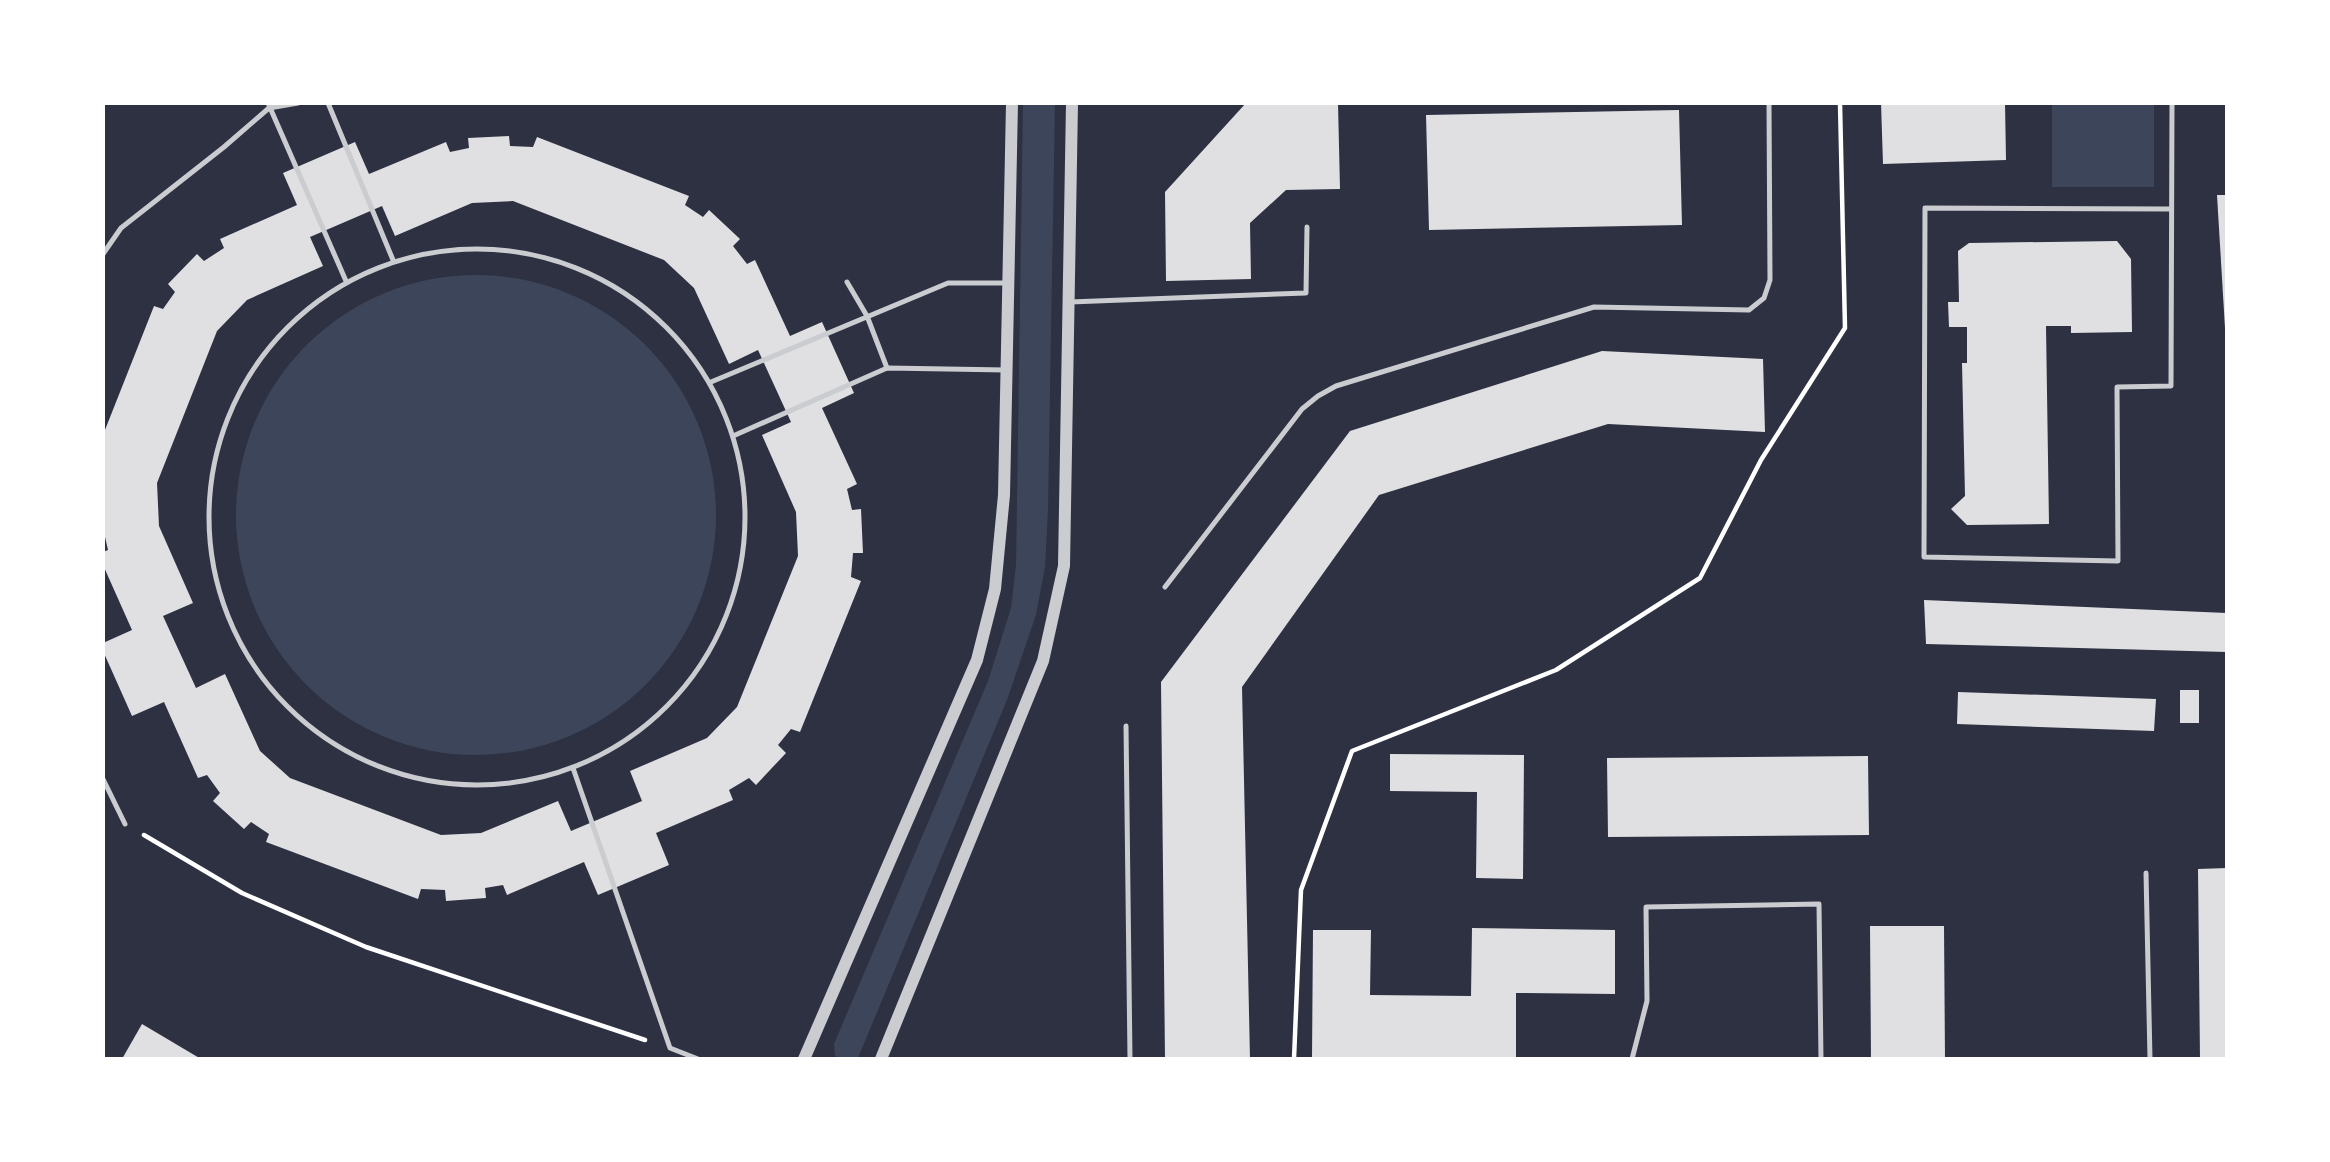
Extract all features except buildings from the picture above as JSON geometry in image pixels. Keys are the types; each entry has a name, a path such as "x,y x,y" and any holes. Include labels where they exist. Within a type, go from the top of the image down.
{"street":[{"path":"804,1059 977,660 995,589 1004,495 1012,103"},
{"path":"881,1059 1044,661 1064,566 1072,103"}],"lane":[{"path":"103,254 121,228 224,147 268,106 298,103"},
{"path":"328,103 393,260"},
{"path":"1165,587 1302,409 1336,386 1594,307 1749,310 1764,298 1770,280 1769,103"},
{"path":"2171,209 1925,208 1924,557 2118,561 2117,387 2171,386 2172,103"},
{"path":"268,106 346,281"},
{"path":"1070,302 1306,293 1307,227"},
{"path":"495,248 545,256 594,274 638,301 676,335 711,382 733,436 746,507 740,574 718,637 681,692 631,737 573,768 530,781 487,786 443,784 401,775 370,763 322,737 289,709 260,676 237,639 219,591 209,540 210,488 220,438 240,390 268,347 304,310 346,281 393,260 444,249 495,248"},
{"path":"847,282 867,316 887,368"},
{"path":"711,382 948,283 1008,283"},
{"path":"733,436 887,368 1007,370"},
{"path":"1126,726 1130,1059"},
{"path":"573,768 670,1048 698,1059"},
{"path":"103,779 125,824"},
{"path":"2146,873 2150,1059"},
{"path":"1632,1059 1647,1000 1646,907 1819,904 1821,1059"}],"path":[{"path":"1294,1059 1301,890 1352,751 1556,670 1700,578 1761,460 1845,328 1840,103"},
{"path":"125,824 242,893 366,947 670,1048"}],"shaded area":[{"path":"1023,103 1055,103 1048,510 1045,567 1036,615 1007,700 858,1058 842,1059 835,1056 834,1044 988,681 1011,608 1016,565"},
{"path":"2052,103 2154,103 2154,187 2052,187"},
{"path":"476,275 523,280 568,294 609,316 645,346 675,382 697,423 711,468 716,515 711,562 697,607 675,648 645,684 609,714 568,736 523,750 476,755 429,750 384,736 343,714 307,684 277,648 255,607 241,562 236,515 241,468 255,423 277,382 307,346 343,316 384,294 429,280"}]}
